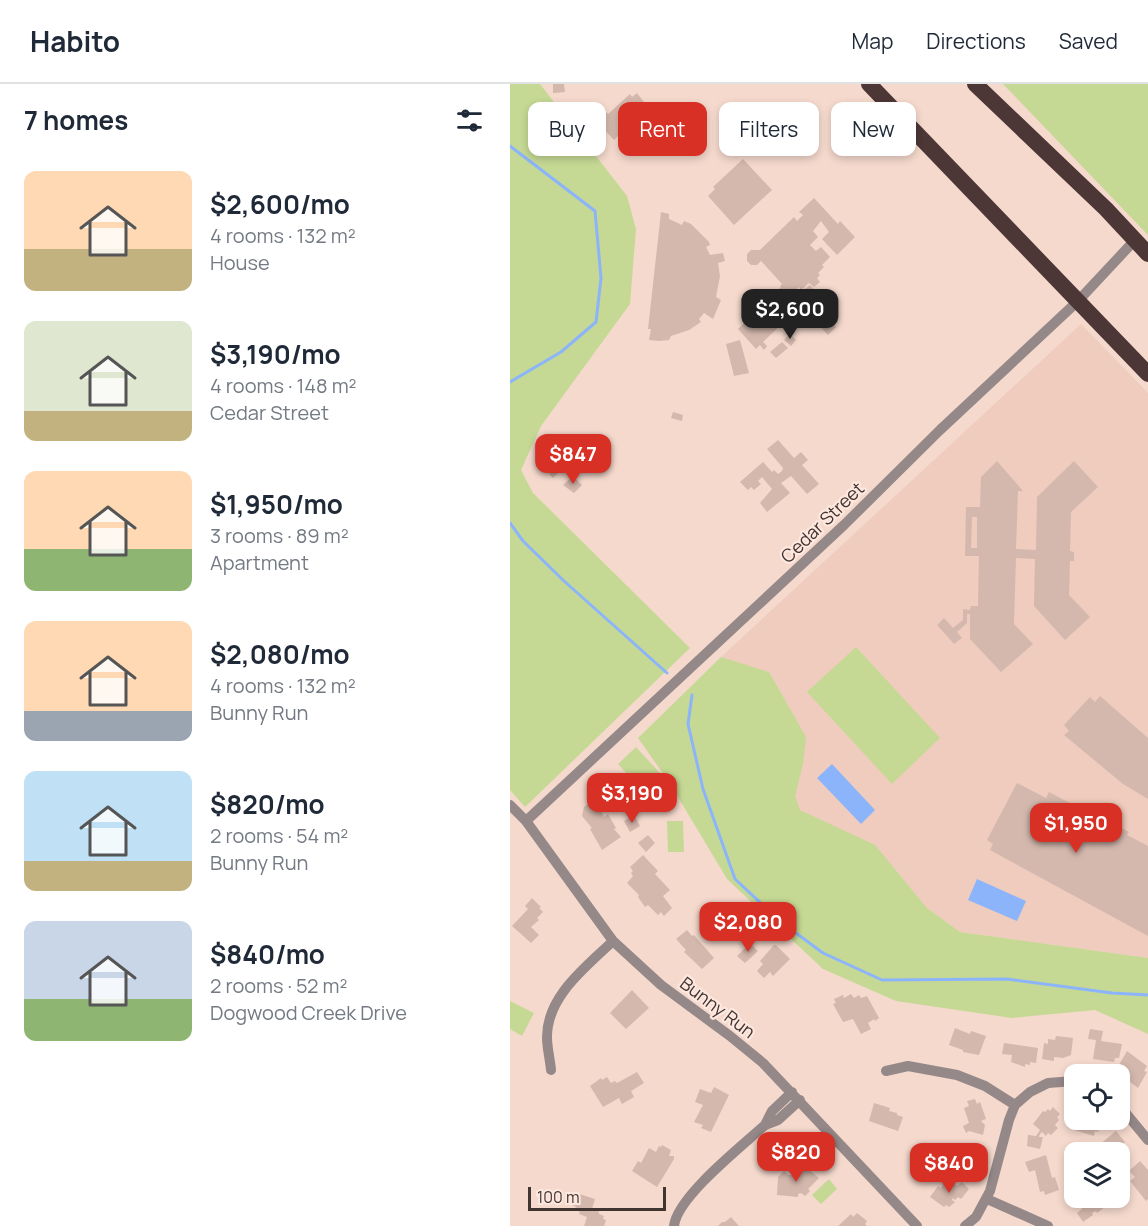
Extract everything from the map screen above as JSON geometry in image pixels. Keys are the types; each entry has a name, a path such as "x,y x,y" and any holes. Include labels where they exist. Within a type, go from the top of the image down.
{"highway":[{"path":"869,84 1148,374"},
{"path":"975,84 1148,254"}],"street":[{"name":"Cedar Street","path":"526,822 844,525 940,430 1078,301 1135,240"},
{"name":"Bunny Run","path":"510,805 526,822 613,941 661,985 763,1063 917,1226"},
{"path":"551,1070 547,1036 554,1006 571,982 613,941"},
{"path":"886,1071 908,1066 957,1075 985,1086 1016,1105"},
{"path":"965,1226 976,1217 987,1199 1009,1120 1016,1105 1030,1092 1048,1083 1064,1082"},
{"path":"674,1226 687,1198 765,1125 778,1120 796,1096"},
{"path":"1130,1118 1148,1140"},
{"path":"987,1199 1048,1226"}],"shaded area":[{"path":"1081,324 1148,393 1148,958 960,932 927,908 892,866 800,810 721,657"}],"green space":[{"path":"510,84 540,84 554,102 528,102 528,156 596,156 627,196 636,229 630,304 541,426 521,470 533,493 690,648 525,807 510,790"},
{"path":"1003,84 1148,84 1148,235"},
{"path":"856,647 940,738 892,784 807,692"},
{"path":"721,657 769,672 806,737 803,764 795,796 800,810 875,845 927,908 960,932 1148,958 1148,1034 1095,1010 1012,1018 896,1001 823,969 727,879 669,782 638,738"},
{"path":"636,747 668,782 650,799 618,764"},
{"path":"667,821 683,821 684,852 668,852"},
{"path":"510,1001 534,1013 522,1036 510,1029"},
{"path":"829,1179 837,1189 821,1204 812,1195"}],"water":[{"path":"832,764 875,810 861,824 817,778"},
{"path":"977,879 1026,901 1017,921 968,900"}],"building":[{"path":"553,84 564,84 565,92 553,93"},
{"path":"637,93 644,102 621,102 630,94 632,97"},
{"path":"618,105 618,136 614,140 606,132 606,112 608,114"},
{"path":"743,159 772,190 734,225 708,196 715,189 713,187"},
{"path":"814,198 838,224 840,221 855,237 837,255 822,239 829,232 821,221 813,231 818,237 810,245 816,251 821,247 830,257 818,273 820,275 817,278 820,282 814,287 809,283 801,290 799,287 796,290 826,321 828,319 836,327 828,335 785,291 775,301 790,316 763,342 767,346 764,350 760,345 756,349 738,329 782,284 761,261 757,265 751,265 747,261 747,254 751,250 760,250 794,217 797,221 803,215 799,212"},
{"path":"661,212 669,214 669,219 682,225 684,221 691,224 709,242 710,245 706,247 710,255 723,253 725,261 718,263 720,276 716,297 721,300 713,319 704,313 699,319 701,322 689,330 671,336 669,340 659,341 649,340 651,329 648,329"},
{"path":"810,285 817,294 812,299 804,290"},
{"path":"828,292 834,299 827,305 820,299"},
{"path":"790,334 796,340 791,346 784,340"},
{"path":"740,340 749,373 734,376 726,344"},
{"path":"782,342 788,348 776,358 770,352"},
{"path":"673,412 683,415 682,421 671,418"},
{"path":"778,440 794,458 801,452 808,460 802,465 819,484 807,494 791,476 781,483 790,493 767,512 760,503 772,489 762,477 758,481 761,484 754,490 751,487 748,490 740,482 763,462 772,472 774,470 778,474 782,471 783,468 767,449"},
{"path":"997,461 1023,491 1018,491 1016,549 1036,550 1037,497 1074,461 1098,487 1071,512 1070,551 1074,552 1074,561 1070,561 1069,595 1090,617 1065,640 1034,606 1035,559 1016,558 1014,624 1033,644 1001,672 970,639 970,614 967,614 967,623 957,632 962,638 954,644 937,625 944,618 953,628 963,620 963,609 970,610 971,606 978,606 979,556 965,556 966,507 980,507 981,477","holes":["972,517 977,517 977,548 971,548"]},
{"path":"560,463 564,467 553,478 549,474"},
{"path":"573,476 582,485 574,493 563,485"},
{"path":"1100,696 1148,738 1148,799 1123,784 1064,735 1069,731 1064,725 1090,697 1095,702"},
{"path":"627,776 636,786 632,791 622,781"},
{"path":"1017,783 1046,798 1049,792 1094,816 1106,819 1129,832 1127,835 1148,846 1148,936 990,850 993,844 987,840"},
{"path":"592,801 597,804 602,801 606,808 601,811 604,817 608,814 616,828 614,829 621,837 602,850 590,829 592,828 582,816 584,807"},
{"path":"634,815 640,826 630,832 624,821"},
{"path":"648,835 655,843 646,852 638,843"},
{"path":"643,855 658,871 655,874 670,890 663,896 672,908 664,916 661,912 658,915 648,905 645,907 639,895 627,883 633,876 630,867"},
{"path":"532,898 543,912 537,918 539,920 531,927 539,935 531,943 512,926 528,909 525,906"},
{"path":"687,930 714,958 702,969 684,952 686,950 676,939"},
{"path":"750,943 758,951 745,963 737,956"},
{"path":"774,945 790,959 773,976 770,972 764,978 757,971 763,964 760,961"},
{"path":"632,990 649,1008 626,1029 610,1013"},
{"path":"851,994 854,998 859,995 861,998 867,996 879,1018 868,1023 871,1029 861,1034 853,1019 843,1022 833,1004 836,1003 834,999 843,995 844,998"},
{"path":"955,1028 970,1034 971,1031 986,1036 979,1055 963,1052 949,1045"},
{"path":"1090,1029 1103,1031 1101,1041 1122,1044 1119,1058 1115,1058 1114,1062 1093,1059 1096,1040 1088,1039"},
{"path":"1056,1036 1073,1038 1071,1055 1063,1058 1054,1057 1054,1061 1042,1059 1044,1043 1048,1044 1048,1039 1055,1040"},
{"path":"1004,1043 1038,1048 1036,1063 1030,1062 1030,1065 1025,1064 1025,1067 1011,1062 1012,1055 1002,1054"},
{"path":"1127,1051 1147,1066 1144,1071 1147,1072 1138,1088 1130,1082 1130,1064 1119,1064"},
{"path":"637,1072 644,1083 631,1091 634,1097 622,1104 619,1098 603,1107 590,1086 601,1078 602,1080 607,1077 611,1083 615,1081 617,1083"},
{"path":"714,1087 729,1095 711,1132 701,1128 703,1125 694,1122 703,1105 695,1102 700,1089 711,1093"},
{"path":"975,1099 977,1104 980,1102 986,1119 981,1121 985,1125 983,1135 969,1131 966,1133 963,1126 969,1123 964,1108 969,1106 967,1101"},
{"path":"874,1103 890,1108 889,1111 903,1117 898,1131 869,1121"},
{"path":"1053,1107 1060,1114 1055,1125 1058,1128 1051,1135 1048,1133 1046,1136 1042,1132 1040,1134 1039,1137 1043,1137 1040,1149 1027,1146 1028,1135 1036,1136 1040,1130 1033,1124 1043,1111 1048,1109 1050,1111"},
{"path":"1074,1130 1099,1130 1095,1131 1094,1136"},
{"path":"1116,1131 1125,1142 1103,1142"},
{"path":"662,1145 671,1150 669,1156 674,1156 674,1159 657,1187 632,1171 638,1161 641,1163 649,1148 656,1152"},
{"path":"952,1145 969,1150 970,1147 981,1150 978,1160 972,1159 969,1173 951,1168 949,1163"},
{"path":"1046,1155 1052,1178 1055,1177 1059,1190 1045,1195 1044,1191 1040,1192 1035,1170 1029,1172 1025,1162"},
{"path":"1140,1161 1148,1170 1148,1199 1146,1201 1130,1181 1135,1177 1130,1170"},
{"path":"806,1167 819,1178 808,1189 810,1191 805,1196 801,1193 798,1197 777,1195 778,1177 784,1171 788,1175 798,1175"},
{"path":"952,1182 957,1186 962,1182 969,1189 961,1199 953,1198 955,1202 949,1207 946,1205 944,1207 930,1197 938,1186 941,1188 944,1183 949,1186"},
{"path":"576,1193 595,1199 592,1209 598,1208 599,1214 604,1216 603,1219 606,1220 604,1226 584,1226 587,1217 579,1214 580,1212 572,1205"},
{"path":"1104,1208 1097,1213 1096,1211 1092,1213 1093,1215 1083,1222 1077,1213 1082,1209"},
{"path":"857,1213 867,1221 865,1224 867,1226 838,1226 851,1214 853,1217"},
{"path":"731,1217 739,1226 718,1226 722,1222"}],"waterway":[{"path":"510,146 595,211 601,278 596,322 561,352 510,382"},
{"path":"510,523 523,541 564,581 667,673"},
{"path":"692,695 688,724 703,789 735,879 781,922 823,953 882,980 1007,979 1112,993 1148,995"}]}
